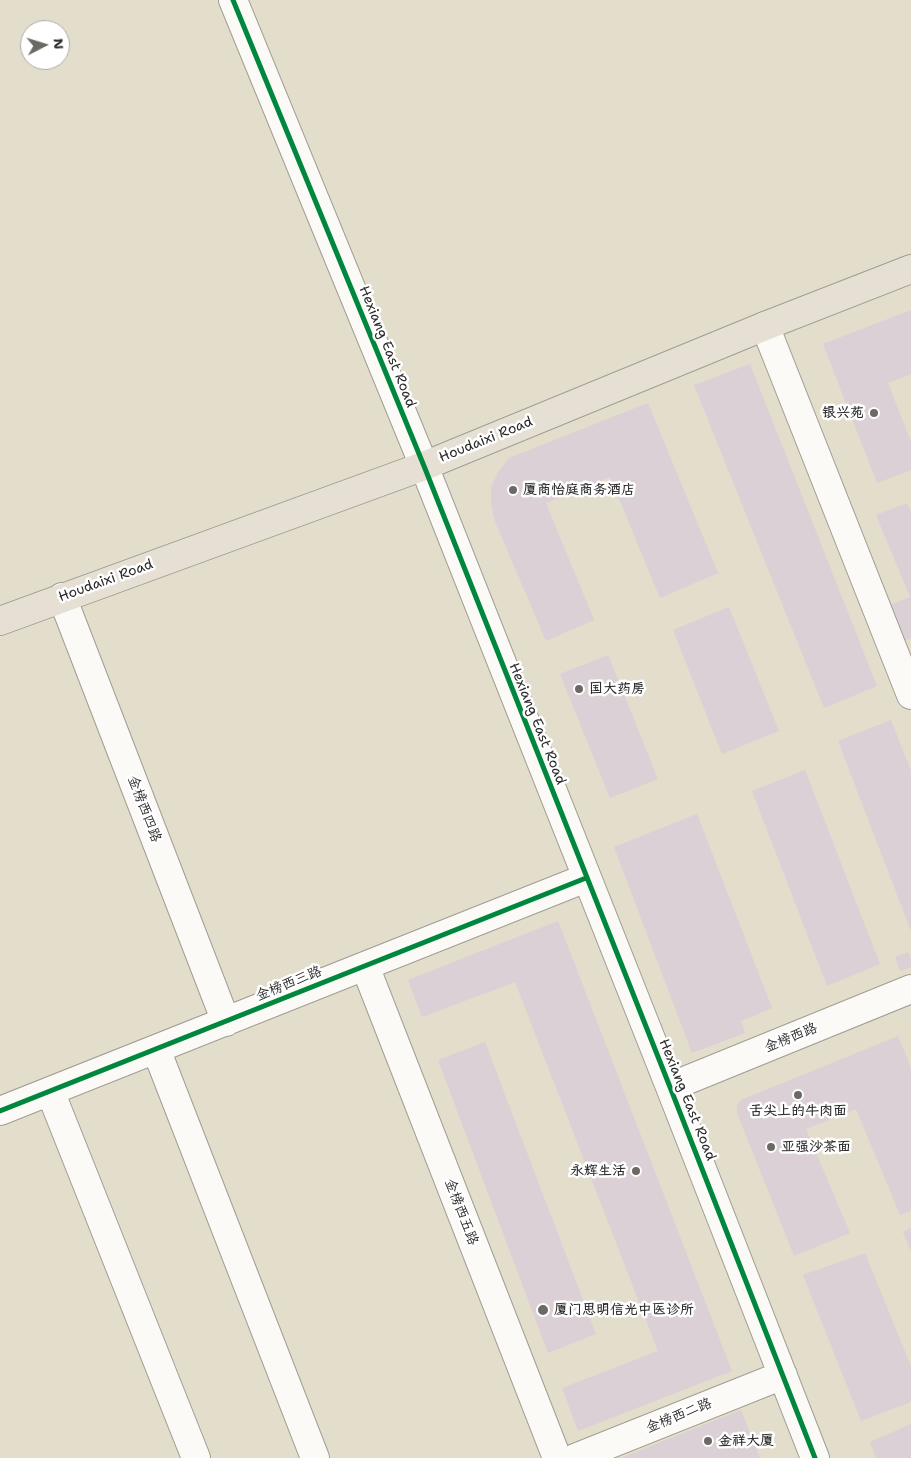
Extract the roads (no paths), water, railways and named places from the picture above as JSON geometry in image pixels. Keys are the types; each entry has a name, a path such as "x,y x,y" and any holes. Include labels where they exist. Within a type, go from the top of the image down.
{"main road":[{"name":"Houdaixi Road","path":"0,621 424,466 765,326 911,269"}],"street":[{"name":"Hexiang East Road","path":"233,0 424,466 815,1458"},
{"path":"765,326 911,695"},
{"name":"金榜西四路","path":"62,597 226,1022"},
{"name":"金榜西三路","path":"0,1111 586,878"},
{"name":"金榜西五路","path":"365,966 557,1458"},
{"name":"金榜西路","path":"670,1087 911,990"},
{"path":"156,1049 315,1458"},
{"path":"50,1091 196,1458"},
{"name":"金榜西二路","path":"574,1458 783,1375"}],"place":[{"name":"银兴苑","path":"874,413"},
{"name":"厦商怡庭商务酒店","path":"513,490"},
{"name":"国大药房","path":"579,689"},
{"name":"舌尖上的牛肉面","path":"798,1095"},
{"name":"亚强沙茶面","path":"771,1147"},
{"name":"永辉生活","path":"636,1171"},
{"name":"厦门思明信光中医诊所","path":"543,1310"},
{"name":"金祥大厦","path":"708,1441"}]}
